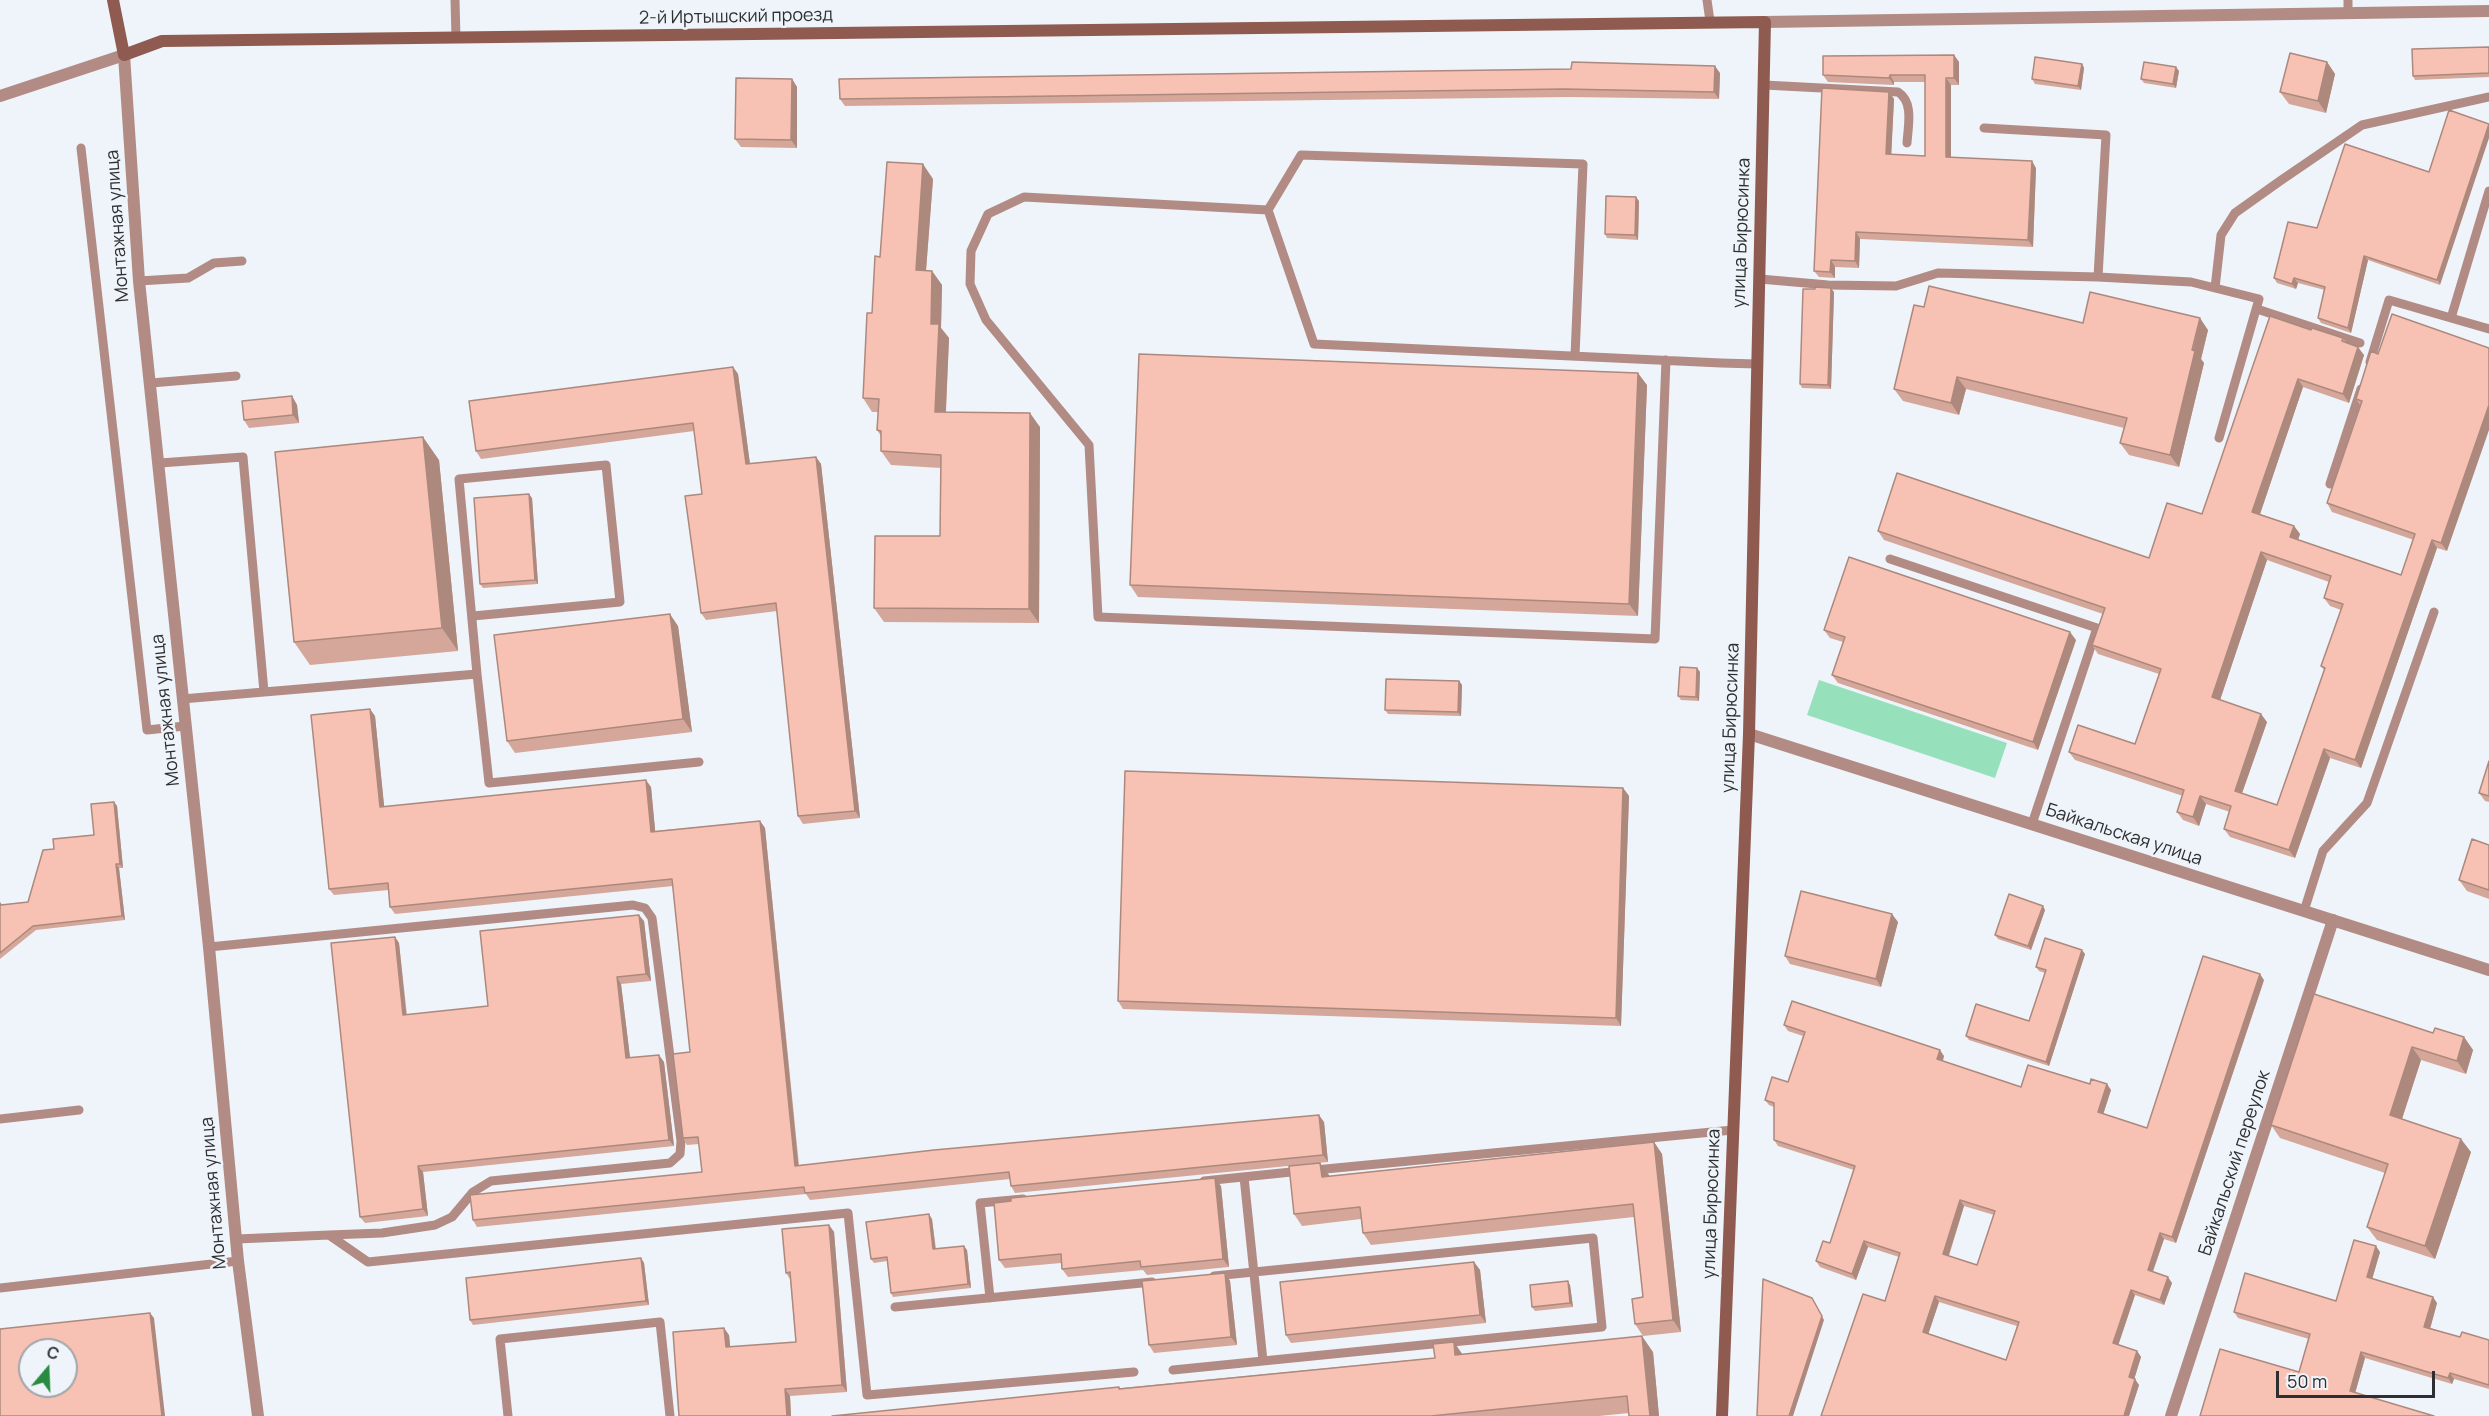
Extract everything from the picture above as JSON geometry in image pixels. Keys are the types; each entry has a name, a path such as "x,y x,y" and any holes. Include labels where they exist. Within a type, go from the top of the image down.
{"main road":[{"name":"Монтажная улица","path":"113,0 124,55"},
{"name":"2-й Иртышский проезд","path":"124,55 162,41 1765,21"},
{"name":"улица Бирюсинка","path":"1722,1416 1749,734 1765,21"}],"street":[{"name":"2-й Иртышский проезд","path":"1765,21 2489,11"},
{"name":"2-й Иртышский проезд","path":"0,96 124,55"},
{"name":"Монтажная улица","path":"124,55 139,281 160,463 182,699 209,947 238,1261 258,1416"},
{"name":"Байкальская улица","path":"1749,734 2489,970"},
{"name":"Байкальский переулок","path":"2171,1416 2333,921"}],"lane":[{"path":"455,0 456,38"},
{"path":"1707,0 1710,21"},
{"path":"2348,0 2348,14"},
{"path":"1764,85 1898,92 1909,106 1907,143"},
{"path":"2215,288 2221,235 2235,213 2280,181 2362,125 2489,97"},
{"path":"1984,128 2106,135 2098,277"},
{"path":"81,148 147,730 185,726"},
{"path":"1575,356 1583,164 1301,154 1268,210 1314,344 1575,356 1757,364"},
{"path":"2451,318 2489,191"},
{"path":"1268,210 1024,197 988,214 971,251 970,284 986,320 1089,445 1098,617 1655,639 1666,360"},
{"path":"139,281 188,278 214,263 242,261"},
{"path":"1760,279 1828,285 1896,286 1938,273 2098,277 2191,282 2259,299 2219,438"},
{"path":"2330,484 2389,300 2489,329"},
{"path":"2256,309 2360,343"},
{"path":"151,383 236,376"},
{"path":"160,463 243,457 264,692"},
{"path":"473,616 620,602 606,465 459,479 489,783 699,762"},
{"path":"1890,559 2097,628 2032,824"},
{"path":"2304,911 2323,851 2367,803 2434,612"},
{"path":"182,699 477,674"},
{"path":"209,947 633,905 645,908 652,918 681,1141 680,1154 670,1162 491,1181 473,1192 452,1217 435,1225 382,1233 237,1239"},
{"path":"0,1119 79,1110"},
{"path":"1198,1181 1672,1134 1733,1130"},
{"path":"1244,1177 1263,1361"},
{"path":"990,1298 980,1203 1038,1197"},
{"path":"329,1236 368,1262 848,1213 867,1395 1134,1372"},
{"path":"1173,1370 1602,1327 1593,1238 1208,1276"},
{"path":"0,1288 238,1261"},
{"path":"895,1307 1162,1281"},
{"path":"508,1416 500,1339 660,1322 670,1416"}],"green space":[{"path":"1819,680 2007,743 1995,778 1807,715"}],"building":[{"path":"2489,47 2489,73 2413,76 2412,49"},
{"path":"2290,53 2327,62 2318,101 2280,92"},
{"path":"1954,55 1954,78 1946,78 1946,157 2032,161 2028,240 1856,232 1855,261 1831,260 1830,272 1814,271 1822,88 1889,92 1886,154 1925,156 1925,75 1890,75 1889,78 1823,75 1823,56"},
{"path":"2035,57 2082,64 2078,86 2032,79"},
{"path":"1572,62 1715,66 1714,92 1564,89 840,99 839,79 1571,69"},
{"path":"2144,62 2176,67 2173,84 2141,79"},
{"path":"736,78 792,79 791,140 735,139"},
{"path":"2449,110 2489,124 2437,280 2364,256 2348,328 2318,318 2325,287 2294,278 2292,284 2274,278 2288,222 2317,228 2345,144 2429,172"},
{"path":"887,162 923,164 916,270 932,271 931,324 939,324 935,412 1030,413 1029,609 874,608 875,536 940,536 941,455 881,451 881,431 877,430 879,399 863,398 867,313 872,313 875,256 880,257"},
{"path":"1606,196 1636,197 1635,235 1605,234"},
{"path":"1929,286 2083,323 2090,292 2200,318 2192,350 2195,351 2170,455 2120,443 2127,418 1957,377 1951,403 1894,389 1914,305 1924,307"},
{"path":"1815,287 1831,288 1828,385 1800,384 1803,289 1815,289"},
{"path":"2392,314 2489,348 2489,405 2441,543 2432,540 2355,760 2324,749 2289,850 2224,829 2231,806 2200,796 2193,817 2177,812 2184,790 2069,752 2078,725 2135,744 2161,669 2092,645 2105,608 1878,531 1897,473 2149,558 2167,503 2202,514 2270,316 2343,338 2342,341 2358,347 2343,394 2298,379 2252,512 2294,526 2290,537 2401,575 2415,534 2327,503 2362,401 2356,399 2371,351 2378,354","holes":["2261,552 2331,576 2324,598 2343,604 2321,666 2325,668 2277,805 2235,791 2261,714 2212,697"]},
{"path":"1139,354 1638,373 1629,604 1130,585"},
{"path":"733,367 746,464 816,457 855,811 798,816 776,603 701,613 685,496 702,494 693,423 476,451 469,401"},
{"path":"292,396 293,415 244,420 242,401"},
{"path":"423,437 442,628 294,642 275,452"},
{"path":"529,494 535,580 480,584 474,498"},
{"path":"1849,557 2070,632 2033,742 1832,675 1845,637 1824,630"},
{"path":"670,614 683,719 507,741 494,635"},
{"path":"1680,667 1697,668 1696,697 1678,696"},
{"path":"1386,679 1459,681 1458,712 1385,710"},
{"path":"370,709 380,807 646,780 651,832 760,821 795,1166 934,1150 1319,1115 1323,1155 1011,1186 1009,1172 805,1193 804,1187 473,1220 470,1195 702,1172 698,1137 683,1138 673,1054 690,1052 672,879 390,907 388,883 329,889 311,715"},
{"path":"2489,761 2489,796 2479,793"},
{"path":"1125,771 1623,788 1616,1018 1118,1001"},
{"path":"114,802 120,864 116,864 122,916 33,926 0,953 0,903 1,905 28,902 43,850 54,849 53,839 94,835 91,804"},
{"path":"2472,839 2489,845 2489,890 2459,880"},
{"path":"1801,891 1892,914 1876,979 1785,956"},
{"path":"2009,894 2043,906 2028,946 1995,935"},
{"path":"639,915 646,974 617,977 626,1058 659,1055 669,1140 418,1166 423,1209 360,1217 331,943 395,937 403,1015 488,1006 480,931"},
{"path":"2045,938 2082,950 2046,1062 1966,1036 1976,1004 2029,1021 2046,970 2036,967"},
{"path":"2203,956 2260,974 2172,1237 2160,1233 2148,1270 2168,1277 2160,1300 2131,1290 2113,1343 2137,1351 2129,1377 2135,1379 2124,1416 1821,1416 1863,1294 1885,1301 1900,1253 1864,1241 1852,1274 1816,1261 1823,1241 1830,1243 1855,1166 1774,1140 1774,1103 1765,1100 1772,1077 1788,1082 1805,1032 1784,1025 1792,1001 1940,1050 1937,1059 2021,1087 2028,1065 2090,1084 2091,1079 2107,1084 2098,1112 2147,1128","holes":["1960,1200 1995,1211 1977,1265 1943,1254","1935,1296 2019,1322 2006,1360 1923,1332"]},
{"path":"2314,994 2433,1033 2435,1028 2464,1037 2457,1061 2412,1047 2390,1115 2461,1139 2425,1246 2367,1227 2388,1164 2271,1125"},
{"path":"1654,1142 1673,1320 1635,1324 1632,1299 1643,1297 1633,1204 1363,1233 1360,1207 1294,1214 1289,1166 1320,1163 1322,1177"},
{"path":"1215,1178 1223,1259 1141,1267 1140,1261 1062,1269 1061,1254 999,1260 994,1203 1011,1201 1011,1198"},
{"path":"929,1214 933,1249 964,1246 968,1284 891,1293 887,1257 871,1259 866,1222"},
{"path":"829,1225 842,1385 785,1389 787,1416 679,1416 673,1332 724,1328 726,1347 796,1342 790,1272 786,1273 782,1229"},
{"path":"2354,1240 2376,1246 2367,1277 2433,1297 2424,1327 2460,1337 2462,1332 2489,1340 2489,1385 2450,1373 2448,1378 2361,1352 2350,1391 2434,1416 2200,1416 2220,1349 2299,1372 2310,1334 2234,1312 2245,1273 2336,1301"},
{"path":"641,1258 646,1301 470,1320 466,1278"},
{"path":"1474,1262 1480,1315 1286,1335 1280,1282"},
{"path":"1225,1273 1231,1337 1149,1345 1142,1281"},
{"path":"1763,1279 1812,1298 1822,1316 1789,1416 1757,1416"},
{"path":"1568,1281 1570,1303 1532,1307 1530,1285"},
{"path":"150,1313 162,1416 0,1416 0,1329"},
{"path":"1642,1336 1650,1416 1629,1416 1627,1396 1431,1416 832,1416 1435,1358 1433,1344 1454,1342 1455,1355"}]}
